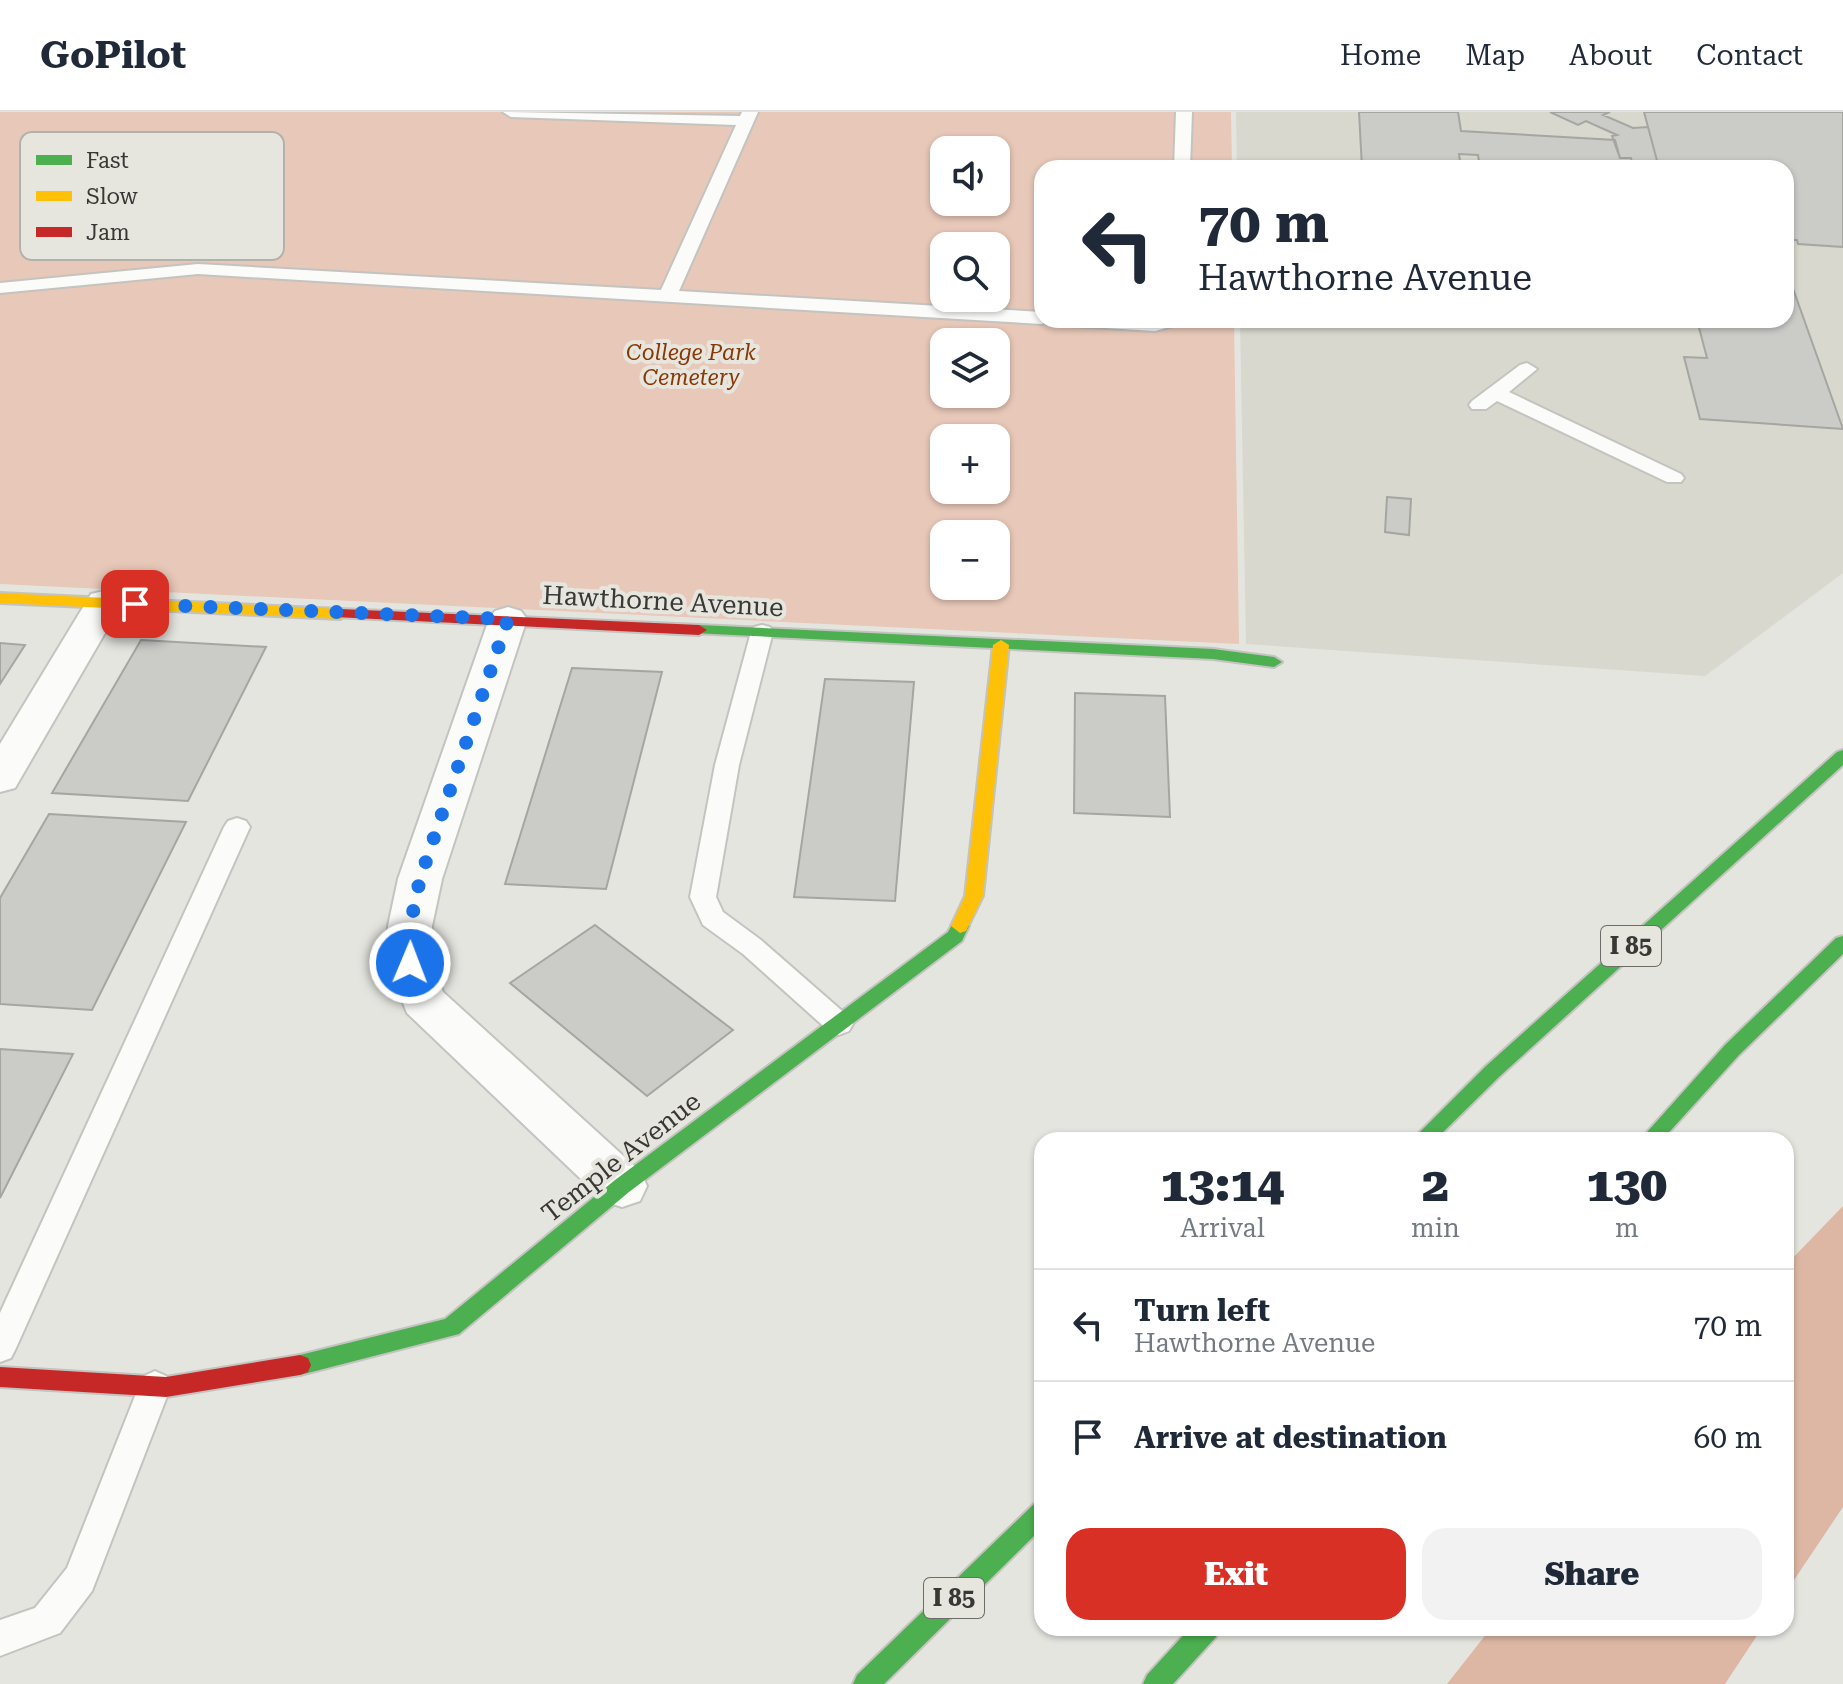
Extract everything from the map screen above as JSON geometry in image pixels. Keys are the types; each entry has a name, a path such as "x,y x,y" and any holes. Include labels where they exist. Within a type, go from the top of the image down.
{"main road":[{"name":"Hawthorne Avenue","path":"0,598 508,619 1213,654 1274,662"},
{"name":"Temple Avenue","path":"0,1377 155,1386 284,1369 451,1327 622,1186 956,936 974,896 1001,645"},
{"name":"I 85","path":"1430,1132 1505,1060 1843,756"},
{"path":"1657,1132 1732,1050 1843,943"},
{"name":"I 85","path":"866,1684 1034,1520"},
{"path":"1156,1684 1200,1636"}],"street":[{"path":"0,778 104,602"},
{"path":"508,619 420,879 410,926 410,963 423,1001 622,1186"}],"lane":[{"path":"511,112 748,117 668,296"},
{"path":"1182,160 1184,112"},
{"path":"0,288 198,269 1034,318"},
{"path":"1479,405 1527,369"},
{"path":"1496,393 1674,478"},
{"path":"762,632 727,765 703,897 712,918 752,947 839,1024"},
{"path":"0,1348 237,827"},
{"path":"0,1638 47,1621 80,1579 155,1386"}],"shaded area":[{"path":"1236,112 1843,112 1843,573 1705,676 1246,644 1240,328 1794,328 1794,160 1237,160"},
{"path":"1843,1206 1843,1507 1794,1580 1794,1257"},
{"path":"1485,1636 1757,1636 1725,1684 1447,1684"}],"green space":[{"name":"College Park Cemetery","path":"0,112 1231,112 1232,160 1034,160 1034,328 1234,328 1239,644 0,584"}],"building":[{"path":"1359,112 1458,112 1461,131 1615,140 1620,158 1631,160 1479,160 1478,155 1459,154 1460,160 1362,160"},
{"path":"1550,112 1610,112 1603,115 1633,128 1648,127 1657,160 1620,158 1612,136 1617,135 1586,121 1578,125"},
{"path":"1644,112 1843,112 1843,247 1798,244 1794,240 1794,160 1657,160"},
{"path":"1794,291 1843,429 1700,419 1684,357 1707,358 1699,328 1794,328"},
{"path":"1387,497 1411,499 1409,535 1385,532"},
{"path":"141,640 266,647 188,801 52,793"},
{"path":"0,643 25,645 0,684"},
{"path":"572,668 662,672 606,889 505,884"},
{"path":"825,679 914,682 895,901 794,897"},
{"path":"1075,693 1165,696 1170,817 1074,813"},
{"path":"49,814 186,822 92,1010 0,1004 0,898"},
{"path":"595,925 733,1030 647,1096 510,983"},
{"path":"0,1049 73,1054 0,1198"}],"traffic: fast":[{"path":"699,630 1213,654 1274,662"},
{"path":"1430,1132 1493,1071 1843,756"},
{"path":"300,1365 451,1327 622,1186 956,936 960,926"},
{"path":"1657,1132 1732,1050 1843,943"},
{"path":"866,1684 1034,1520"},
{"path":"1156,1684 1200,1636"}],"traffic: slow":[{"path":"0,598 340,614"},
{"path":"960,926 974,896 1001,645"}],"traffic: jam":[{"path":"340,614 699,630"},
{"path":"0,1377 166,1387 300,1365"}],"route":[{"path":"135,604 508,619 420,879 410,926 410,963"}]}
